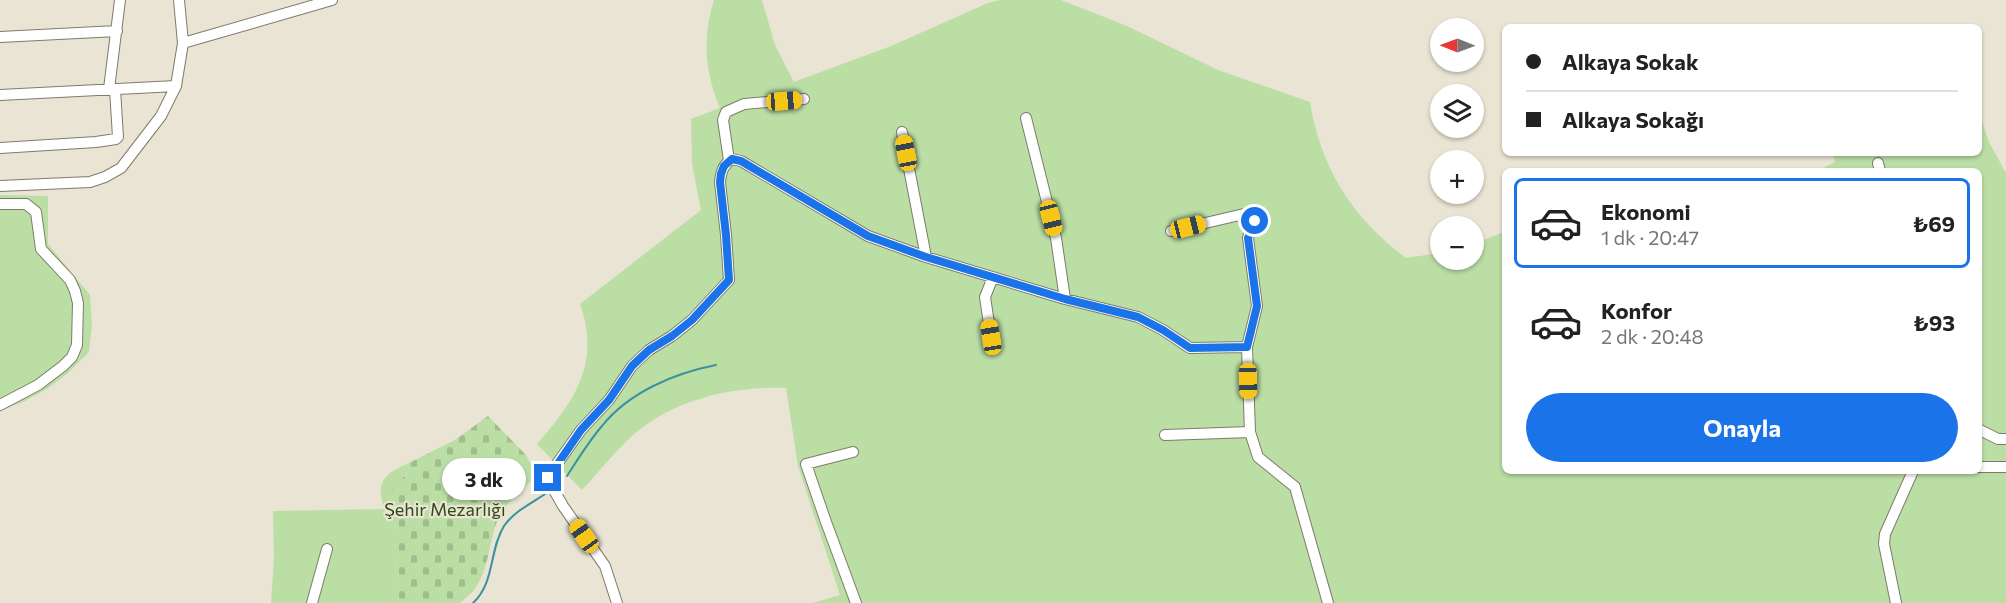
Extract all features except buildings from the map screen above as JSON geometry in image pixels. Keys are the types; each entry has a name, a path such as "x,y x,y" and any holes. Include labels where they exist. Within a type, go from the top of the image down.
{"street":[{"path":"0,148 96,142 118,137 112,89 120,0"},
{"path":"183,43 326,1"},
{"path":"0,186 90,182 121,168 161,116 176,86 183,43 180,5"},
{"path":"0,37 117,30"},
{"path":"0,95 176,86"},
{"path":"617,603 605,566 563,506 548,478 581,430 609,400 632,366 649,350 692,320 729,280 720,182 721,174 729,160 723,120 726,112 744,104 804,99"},
{"path":"1026,118 1056,238 1065,299"},
{"path":"902,132 926,257"},
{"path":"729,160 741,161 868,236 926,257 1065,299 1138,317 1190,348 1247,347"},
{"path":"0,204 26,204 36,212 41,249 70,280 75,291 78,310 77,345 72,357 38,385 0,405"},
{"path":"1171,231 1244,214 1254,216 1255,221 1248,238 1257,306 1247,347 1250,432 1258,457 1295,487 1328,603"},
{"path":"991,337 985,297 993,277"},
{"path":"1982,431 1998,439 2006,439"},
{"path":"1165,435 1250,432"},
{"path":"853,452 806,464 856,603"},
{"path":"1982,466 2006,467"},
{"path":"1896,603 1884,544 1885,534 1912,474"},
{"path":"312,603 327,549"}],"green space":[{"path":"714,0 762,0 775,45 794,82 891,46 988,3 1001,0 1061,0 1127,26 1218,70 1310,102 1322,148 1342,190 1370,226 1406,258 1430,254 1430,270 1484,270 1484,240 1502,233 1502,474 1982,474 1982,168 1824,168 1835,162 1834,156 1982,156 1982,122 1989,142 2006,173 2006,603 813,603 840,595 798,466 786,388 728,392 690,402 672,410 632,436 582,490 537,444 563,412 581,380 586,362 587,344 586,325 580,304 701,210 692,164 691,119 720,108 708,68 708,28"},
{"path":"0,195 48,196 48,244 90,295 92,326 89,352 68,373 47,389 0,411"},
{"name":"Şehir Mezarlığı","path":"488,416 526,455 538,477 518,493 502,512 495,527 482,576 466,598 460,603 399,603 392,490 398,481 410,472 407,464 455,440"},
{"path":"407,464 410,472 402,477 394,520 399,603 271,603 274,559 273,511 384,509 381,486 384,480 392,472"}],"waterway":[{"path":"567,476 597,432 625,403 669,379 716,365"},
{"path":"473,603 485,586 499,535 504,526 519,511 548,492"}],"route":[{"path":"548,478 581,430 609,400 632,366 649,350 692,320 729,280 720,182 724,166 729,160 738,159 868,236 926,257 1065,299 1138,317 1190,348 1247,347 1257,306 1248,245 1249,230 1255,221"}]}
